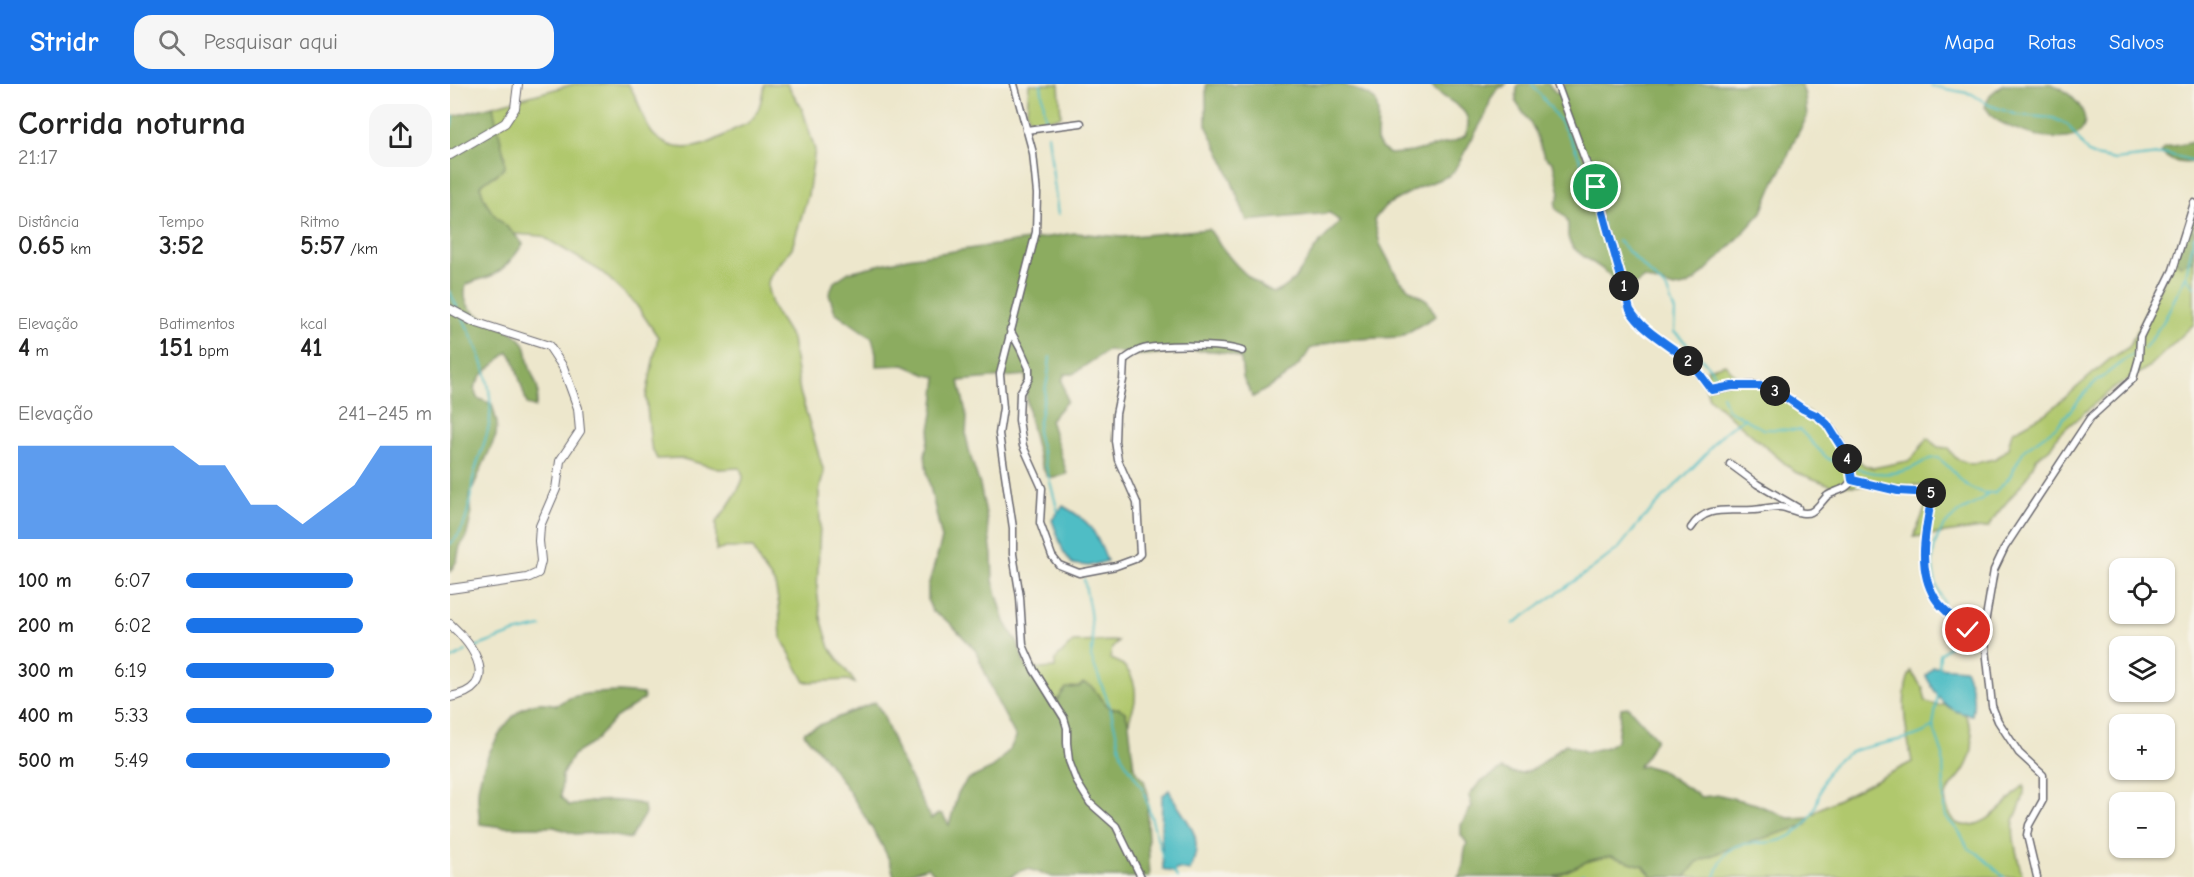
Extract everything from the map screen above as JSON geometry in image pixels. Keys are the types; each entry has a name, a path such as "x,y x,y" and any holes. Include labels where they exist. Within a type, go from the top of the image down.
{"street":[{"path":"450,155 505,123 515,108 518,84"},
{"path":"1014,84 1036,169 1036,232 1000,374 1003,408 999,434 1013,528 1013,554 1020,597 1023,645 1034,670 1066,724 1067,753 1077,782 1090,803 1116,826 1141,877"},
{"path":"1557,84 1604,211 1633,315 1688,361 1713,391 1732,386 1764,386 1820,417 1831,429 1850,467 1852,480 1847,487 1828,496 1816,508 1805,513 1777,507 1748,511 1727,509 1702,516 1690,528"},
{"path":"1026,130 1082,123"},
{"path":"2037,877 2027,835 2029,825 2043,800 2043,775 2019,753 1998,722 1992,706 1984,629 1994,570 2005,547 2090,418 2133,378 2139,358 2140,337 2173,270 2194,203"},
{"path":"450,309 474,322 542,342 553,350 566,373 578,408 580,423 578,436 560,461 556,489 540,526 541,561 538,573 526,578 450,589"},
{"path":"1010,330 1029,368 1029,378 1020,393 1019,420 1023,446 1042,488 1039,519 1041,528 1052,556 1059,565 1078,573 1116,566 1135,559 1140,554 1137,503 1118,460 1115,441 1116,414 1123,380 1124,360 1138,351 1149,348 1208,346 1242,351"},
{"path":"1730,464 1793,506 1806,510 1816,508"},
{"path":"1852,480 1898,491 1931,493 1924,540 1929,587 1936,600 1968,630 1984,629"},
{"path":"450,624 468,641 481,670 475,685 470,690 450,697"}],"green space":[{"path":"574,84 628,84 652,132 665,143 675,147 695,147 705,144 747,123 758,109 764,84 787,84 802,108 815,150 808,195 792,248 771,275 768,290 773,308 792,339 800,392 824,472 819,491 817,590 821,618 830,648 856,684 848,680 805,682 781,637 775,584 761,565 753,548 726,548 716,551 716,522 740,487 743,477 740,468 719,469 680,458 657,459 651,446 646,397 658,337 635,303 602,272 542,236 515,234 495,217 485,204 480,186 487,178 498,175 505,157 497,131 493,106"},
{"path":"1029,84 1059,84 1061,116 1031,124 1027,112"},
{"path":"1206,84 1234,86 1236,84 1342,84 1370,96 1376,102 1377,141 1382,149 1390,154 1412,152 1455,141 1465,136 1468,126 1464,112 1438,93 1432,87 1433,84 1506,84 1499,87 1491,98 1486,114 1454,171 1385,206 1374,220 1380,244 1398,278 1409,289 1427,300 1436,316 1400,337 1337,340 1310,349 1293,371 1253,397 1243,378 1241,359 1230,354 1192,351 1136,355 1108,350 1073,374 1065,374 1062,380 1067,401 1050,420 1067,474 1054,478 1047,476 1035,442 1026,397 1026,375 959,381 967,417 966,436 986,514 993,581 1005,622 1018,643 1024,663 1048,695 1051,706 1066,688 1079,687 1083,683 1091,686 1110,709 1119,708 1125,712 1129,724 1134,768 1144,780 1148,794 1150,877 1053,877 1028,869 1017,872 1011,877 937,877 928,867 894,877 884,848 861,810 831,765 804,734 805,731 875,702 883,714 897,752 931,819 942,814 949,825 958,793 967,780 993,768 1010,749 1016,737 997,701 976,651 950,623 932,611 928,601 928,586 942,539 925,455 937,377 904,365 876,366 876,353 872,338 835,312 829,294 834,282 849,272 907,258 1075,233 1122,237 1209,229 1230,257 1253,280 1273,293 1281,290 1293,280 1317,246 1340,222 1330,213 1247,221 1223,159 1206,125"},
{"path":"1548,84 1557,94 1564,84 1801,84 1805,95 1807,117 1762,212 1695,281 1674,288 1644,278 1627,291 1580,253 1569,241 1568,223 1563,214 1556,209 1560,193 1553,163 1544,156 1534,129 1516,102 1517,85"},
{"path":"2003,84 2050,84 2064,90 2082,109 2084,124 2081,131 2074,136 2051,138 2024,132 2001,123 1985,107 1990,95"},
{"path":"493,106 505,167 480,186 493,213 523,244 498,272 466,285 465,297 468,306 475,313 514,334 523,342 538,395 535,408 527,404 513,358 508,352 481,376 474,388 477,398 492,404 497,423 496,436 469,496 471,517 466,538 460,546 457,560 450,573 450,117"},
{"path":"2194,142 2194,162 2176,162 2161,152 2164,148"},
{"path":"2194,208 2194,260 2180,265 2175,260"},
{"path":"2175,260 2194,260 2194,324 2149,367 2111,390 2059,434 2050,448 2036,459 2027,478 1996,515 1989,527 1914,537 1926,506 1928,487 1918,485 1833,486 1795,472 1709,398 1705,385 1707,369 1725,364 1735,375 1776,394 1816,417 1831,437 1852,449 1864,465 1873,468 1908,461 1927,438 1938,447 1947,448 1957,459 1971,464 1994,459 2008,448 2012,432 2048,412 2110,359 2129,347"},
{"path":"1118,641 1112,648 1110,659 1117,661 1127,669 1135,687 1135,701 1129,724 1125,712 1109,707 1099,694 1071,687 1051,706 1028,669 1031,664 1039,669 1055,668 1055,660 1073,642"},
{"path":"1911,671 1923,689 1926,702 1939,706 1955,701 1970,725 1972,743 1969,761 1949,790 1945,801 1956,823 1976,824 1994,815 2024,785 2021,804 2013,828 2022,877 1685,877 1697,862 1722,851 1806,825 1810,817 1819,809 1912,762 1904,703"},
{"path":"619,692 643,694 644,699 615,718 593,743 573,755 562,775 561,797 569,806 606,801 626,801 644,805 645,813 630,839 599,833 575,834 554,827 504,827 480,824 478,791 484,766 497,738 516,714 527,706 539,703 557,705 578,695"},
{"path":"1628,707 1656,738 1638,767 1646,766 1660,770 1701,797 1720,795 1756,804 1789,818 1810,817 1806,825 1722,851 1697,862 1685,877 1653,877 1643,866 1610,856 1588,861 1554,877 1458,877 1462,870 1467,843 1461,835 1461,825 1472,806 1469,796 1479,783 1502,769 1512,773 1529,771 1566,744 1586,752 1607,747 1617,740 1621,708"},
{"path":"1610,856 1643,866 1653,877 1554,877 1588,861"}],"water":[{"path":"1063,506 1080,517 1091,528 1107,561 1089,566 1072,564 1063,551 1052,520"},
{"path":"1933,667 1965,669 1973,697 1972,715 1955,711 1943,703 1926,676"},
{"path":"1169,790 1195,837 1195,857 1190,871 1178,869 1172,872 1163,869 1162,796"}],"waterway":[{"path":"1041,84 1046,122"},
{"path":"1532,84 1570,138 1583,167 1593,211 1603,225"},
{"path":"1931,86 1972,94 1989,105 2017,115 2053,118 2068,125 2088,153 2095,156 2115,160 2167,154 2194,161"},
{"path":"450,129 454,116"},
{"path":"1048,135 1058,215"},
{"path":"2144,349 2163,322 2186,276 2194,236"},
{"path":"1618,241 1667,290 1675,312 1674,332 1706,363 1718,383"},
{"path":"2186,276 2194,287"},
{"path":"450,292 457,307"},
{"path":"450,544 461,531 464,523 474,473 490,416 486,373 463,319"},
{"path":"1856,467 1869,472 1891,473 1938,458 1968,487 1984,493 1994,493 2009,478 2024,450 2056,427 2092,385 2138,352"},
{"path":"1050,357 1037,432 1058,512"},
{"path":"1722,395 1727,409 1763,429 1800,430 1827,458 1835,462 1847,462"},
{"path":"1513,624 1619,548 1639,523 1706,454 1718,438 1745,418"},
{"path":"1944,603 1938,590 1933,565 1936,541 1950,520 1988,493"},
{"path":"1084,579 1093,643 1091,657 1110,707 1122,757 1143,789 1163,858"},
{"path":"1939,669 1940,654 1953,643 1950,618"},
{"path":"473,648 514,633 541,627"},
{"path":"450,660 466,651"},
{"path":"1938,695 1933,726 1943,755 1946,817 1960,833 1968,848 2004,877"},
{"path":"1715,877 1723,857 1733,848 1739,845 1777,841 1789,837 1801,828 1815,808 1829,770 1847,754 1915,736 1933,726"},
{"path":"1172,869 1177,877"},
{"path":"1579,877 1583,874"}],"route":[{"path":"1596,187 1617,255 1630,310 1636,319 1688,361 1712,390 1758,385 1781,394 1803,409 1812,412 1827,424 1847,458 1852,480 1898,491 1931,493 1924,540 1929,587 1936,600 1968,630"}]}
